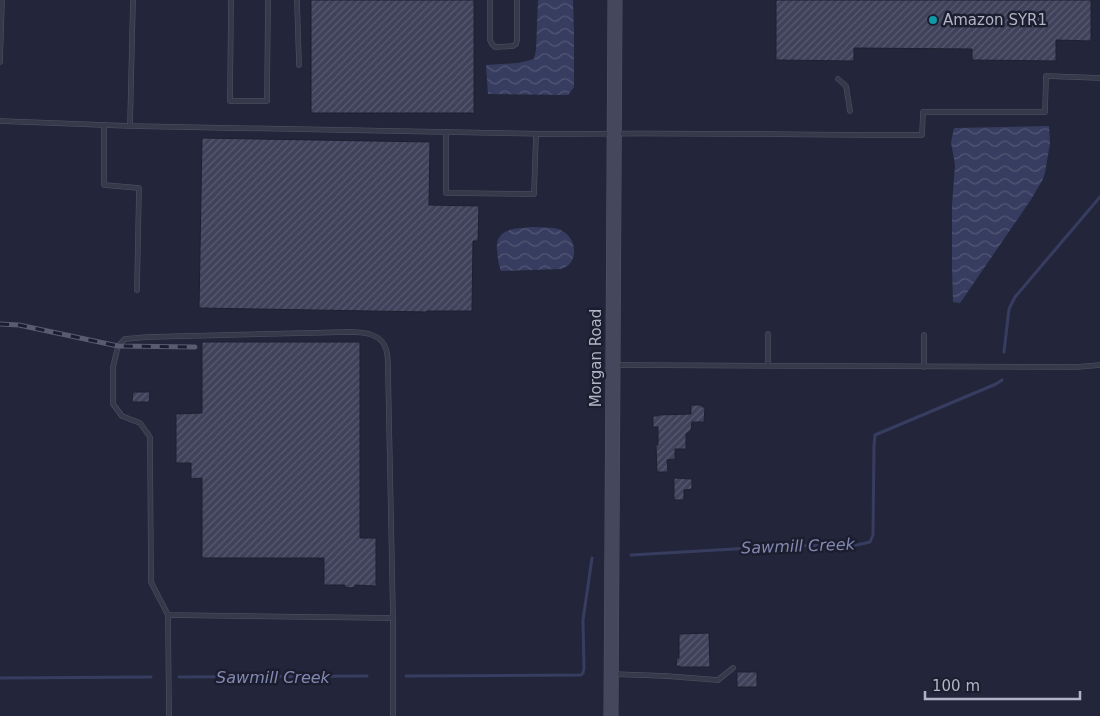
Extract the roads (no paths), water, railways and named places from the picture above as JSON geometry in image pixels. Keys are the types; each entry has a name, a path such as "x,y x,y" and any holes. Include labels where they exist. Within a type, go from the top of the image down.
{"street":[{"name":"Morgan Road","path":"611,716 615,0"}],"lane":[{"path":"0,62 2,0"},
{"path":"130,126 134,0"},
{"path":"231,0 230,102 267,101 268,0"},
{"path":"297,0 299,65"},
{"path":"490,0 490,40 496,47 513,46 516,44 517,0"},
{"path":"0,122 536,134 922,135 923,112 1045,112 1046,76 1100,78"},
{"path":"838,79 846,86 850,111"},
{"path":"104,125 104,185 139,188 137,290"},
{"path":"446,132 446,193 478,194 534,194 536,134"},
{"path":"169,716 168,615 151,582 150,437 140,423 122,416 113,404 113,367 118,346 126,339 148,337 367,332 380,339 386,349 393,618 393,716"},
{"path":"768,334 768,366"},
{"path":"924,335 924,367"},
{"path":"612,365 1077,368 1100,365"},
{"path":"168,615 393,618"},
{"path":"611,674 718,680 733,668"}],"water":[{"path":"538,0 573,0 574,87 568,95 488,94 486,65 518,63 534,59"},
{"path":"1049,126 1050,143 1042,181 960,303 953,302 952,205 955,165 951,142 954,128"},
{"path":"533,227 557,229 569,236 574,247 573,258 570,263 560,269 501,271 497,250 499,237 503,233 514,229"}],"waterway":[{"name":"Sawmill Creek","path":"1004,352 1009,309 1015,297 1100,197"},
{"name":"Sawmill Creek","path":"631,555 785,546 857,545 870,542 873,535 875,435 1002,380"},
{"name":"Sawmill Creek","path":"406,676 581,675 584,668 583,620 592,558"},
{"name":"Sawmill Creek","path":"179,677 367,676"},
{"name":"Sawmill Creek","path":"0,678 151,677"}],"railway":[{"path":"0,324 19,325 118,346 195,347"}],"place":[{"name":"Amazon SYR1","path":"933,20"}]}
